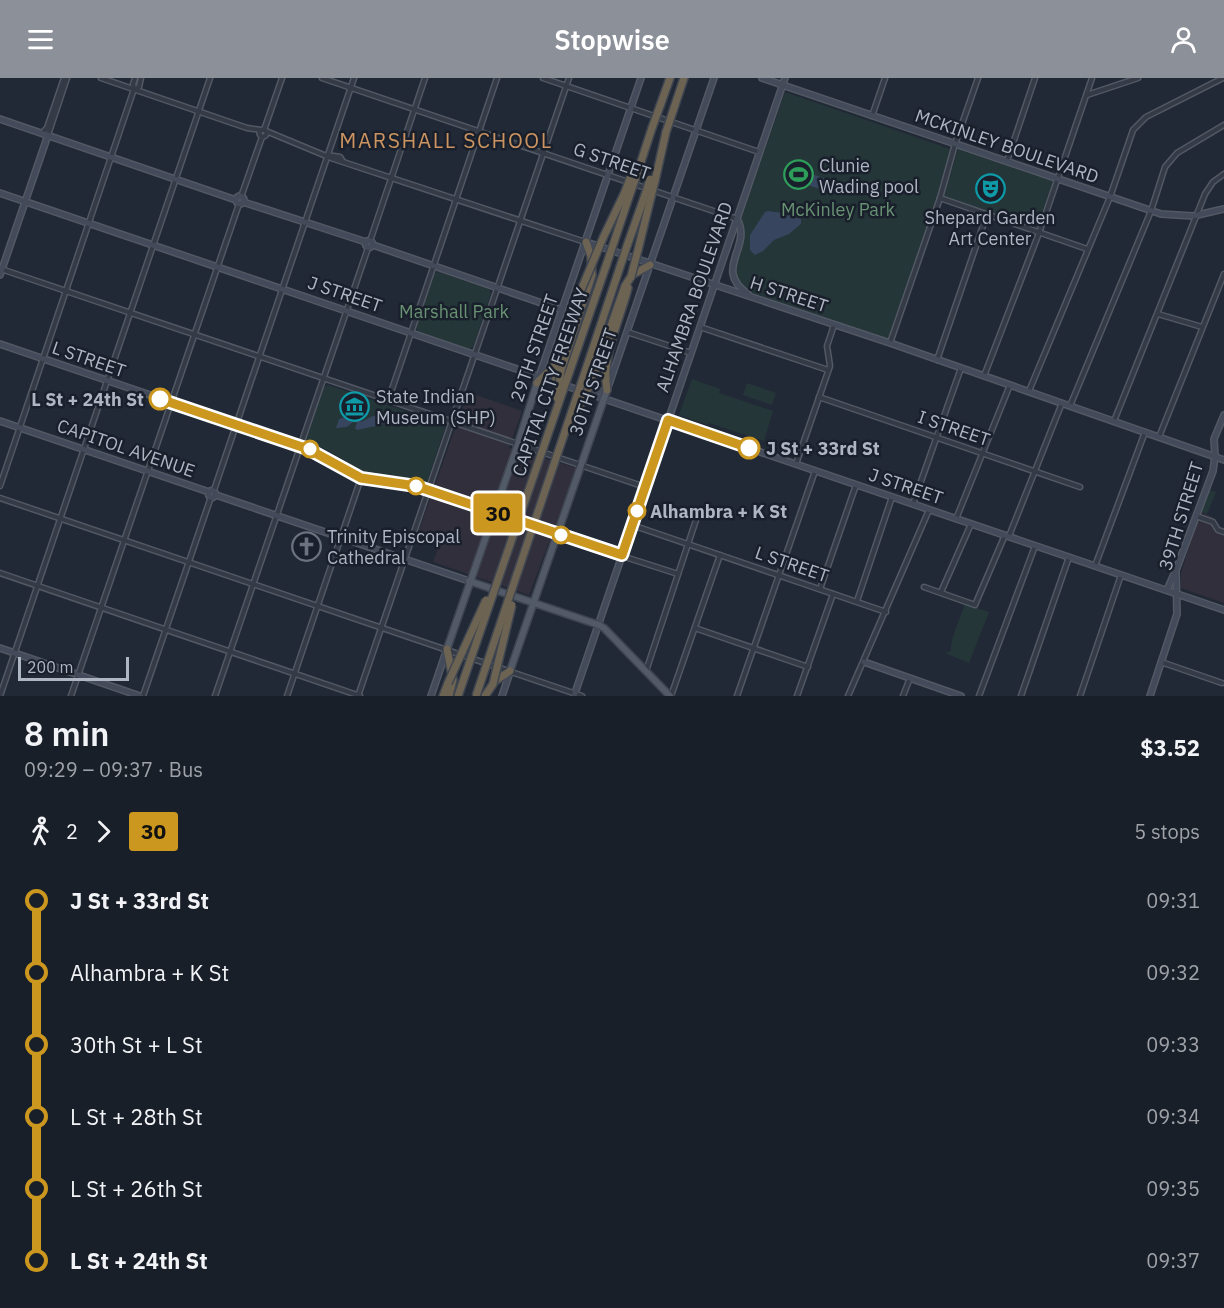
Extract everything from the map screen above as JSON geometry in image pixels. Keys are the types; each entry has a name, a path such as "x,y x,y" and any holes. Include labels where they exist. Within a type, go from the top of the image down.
{"highway":[{"name":"CAPITAL CITY FREEWAY","path":"458,696 553,419 565,372 607,263 628,193 669,78"},
{"name":"CAPITAL CITY FREEWAY","path":"476,696 627,246 647,199 684,78"},
{"path":"555,382 555,365 576,302 603,238 628,193"},
{"path":"607,390 609,355 638,250 647,199"},
{"path":"565,372 592,275 591,256 586,242"},
{"path":"565,436 591,383 625,286 632,276 650,265"},
{"path":"540,379 555,365"},
{"path":"443,696 501,568"},
{"path":"490,696 519,570"},
{"path":"447,649 453,680 449,696"},
{"path":"484,696 495,681 510,671"}],"main road":[{"name":"29TH STREET","path":"430,696 495,512 641,78"},
{"name":"30TH STREET","path":"502,696 712,78"},
{"name":"MCKINLEY BOULEVARD","path":"762,78 1151,211 1178,216 1224,210"},
{"name":"ALHAMBRA BOULEVARD","path":"574,695 785,78"},
{"path":"0,119 562,310"},
{"path":"1,271 26,202 45,134"},
{"name":"J STREET","path":"0,193 475,354 540,379 555,382 597,398 604,398 1224,610"},
{"path":"737,219 742,233 733,261 732,273 738,287 754,298"},
{"name":"H STREET","path":"586,242 890,343 1224,460"},
{"name":"L STREET","path":"0,344 299,446 320,454 361,478 403,483 429,490 622,555"},
{"path":"586,393 607,390"},
{"name":"39TH STREET","path":"1150,696 1177,614 1176,570 1213,471 1215,456 1213,443 1224,415"},
{"name":"CAPITOL AVENUE","path":"0,422 599,625"},
{"path":"1167,591 1176,570"},
{"path":"1177,614 1185,597"},
{"path":"599,625 671,696"},
{"path":"0,648 142,696"},
{"path":"864,662 958,696"}],"street":[{"path":"45,134 66,78"},
{"name":"H STREET","path":"101,78 279,138 331,158 343,160 586,242"},
{"path":"0,486 134,89 135,78"},
{"path":"134,89 139,87 141,78"},
{"path":"0,696 210,78"},
{"path":"71,696 282,78"},
{"name":"G STREET","path":"322,78 737,219"},
{"path":"142,696 354,78"},
{"path":"215,696 425,78"},
{"path":"388,401 497,78"},
{"path":"543,78 759,152"},
{"path":"0,573 359,696 569,78"},
{"path":"872,116 885,78"},
{"path":"890,343 978,78"},
{"path":"1007,161 1035,78"},
{"path":"984,376 1039,232 1092,78"},
{"path":"1087,96 1138,78"},
{"path":"1029,392 1110,196 1129,137 1138,123 1146,117 1224,78"},
{"path":"1070,406 1151,211 1164,170 1170,159 1224,125"},
{"path":"1114,422 1209,187 1224,174"},
{"path":"940,198 1087,249"},
{"path":"937,360 987,214"},
{"path":"1,271 645,487"},
{"path":"1159,437 1224,274"},
{"path":"1158,314 1202,327"},
{"path":"796,464 828,370 830,362 827,346 834,325"},
{"path":"700,327 828,370"},
{"path":"626,332 691,353"},
{"path":"913,504 961,368"},
{"path":"956,519 1010,385"},
{"name":"I STREET","path":"819,397 1080,487"},
{"path":"924,587 975,605 1035,472 1062,404"},
{"path":"1095,566 1145,432"},
{"path":"737,696 814,471"},
{"path":"287,696 361,478"},
{"path":"820,589 856,485"},
{"path":"856,602 892,497"},
{"path":"0,498 582,696"},
{"path":"848,696 929,510"},
{"path":"1196,516 1213,522 1218,530 1224,532"},
{"path":"646,671 696,519"},
{"path":"941,592 970,524"},
{"name":"L STREET","path":"632,525 886,612"},
{"path":"979,696 1035,546"},
{"name":"L STREET","path":"622,555 678,574"},
{"path":"671,696 720,555"},
{"path":"1021,696 1069,557"},
{"path":"1080,696 1121,575"},
{"path":"797,696 833,594"},
{"path":"695,628 808,667"},
{"path":"1161,662 1222,683"},
{"path":"903,696 910,678"}],"shaded area":[{"path":"468,392 522,411 509,448 577,468 529,595 433,562 441,540 418,533"},
{"path":"1200,512 1213,517 1218,526 1224,529 1224,603 1181,588 1181,573"}],"green space":[{"name":"McKinley Park","path":"785,92 950,149 936,199 887,338 750,292 738,278 736,266 744,234 741,219"},
{"path":"958,149 1053,181 1037,228 944,196"},
{"name":"Marshall Park","path":"438,272 489,289 491,293 473,347 469,349 418,331 416,328 435,273"},
{"path":"692,379 720,389 719,393 773,411 764,441 679,415"},
{"path":"747,383 776,393 772,405 743,395"},
{"path":"328,385 446,425 427,482 424,484 419,480 363,471 323,448 307,444 306,441 324,387"},
{"path":"1209,490 1216,492 1207,514 1201,512"},
{"path":"965,604 989,612 969,663 945,653 951,651 954,634"}],"water":[{"path":"806,172 832,181 829,192 802,183"},
{"path":"768,211 798,215 801,218 801,224 789,234 774,240 763,251 755,255 750,250 750,235"},
{"path":"357,415 361,422 373,416 381,416 385,419 385,423 357,430 355,428 357,423 354,421 347,427 336,428 339,419"}],"bus line":[{"name":"30","path":"160,399 308,449 361,478 416,486 622,555 668,420 749,448"}],"place":[{"name":"Clunie Wading pool","path":"798,175"},
{"name":"Shepard Garden Art Center","path":"990,188"},
{"name":"L St + 24th St","path":"160,399"},
{"name":"State Indian Museum (SHP)","path":"355,406"},
{"name":"J St + 33rd St","path":"749,448"},
{"name":"Alhambra + K St","path":"637,511"},
{"name":"Trinity Episcopal Cathedral","path":"306,546"}],"district":[{"name":"MARSHALL SCHOOL","path":"446,140"}]}
